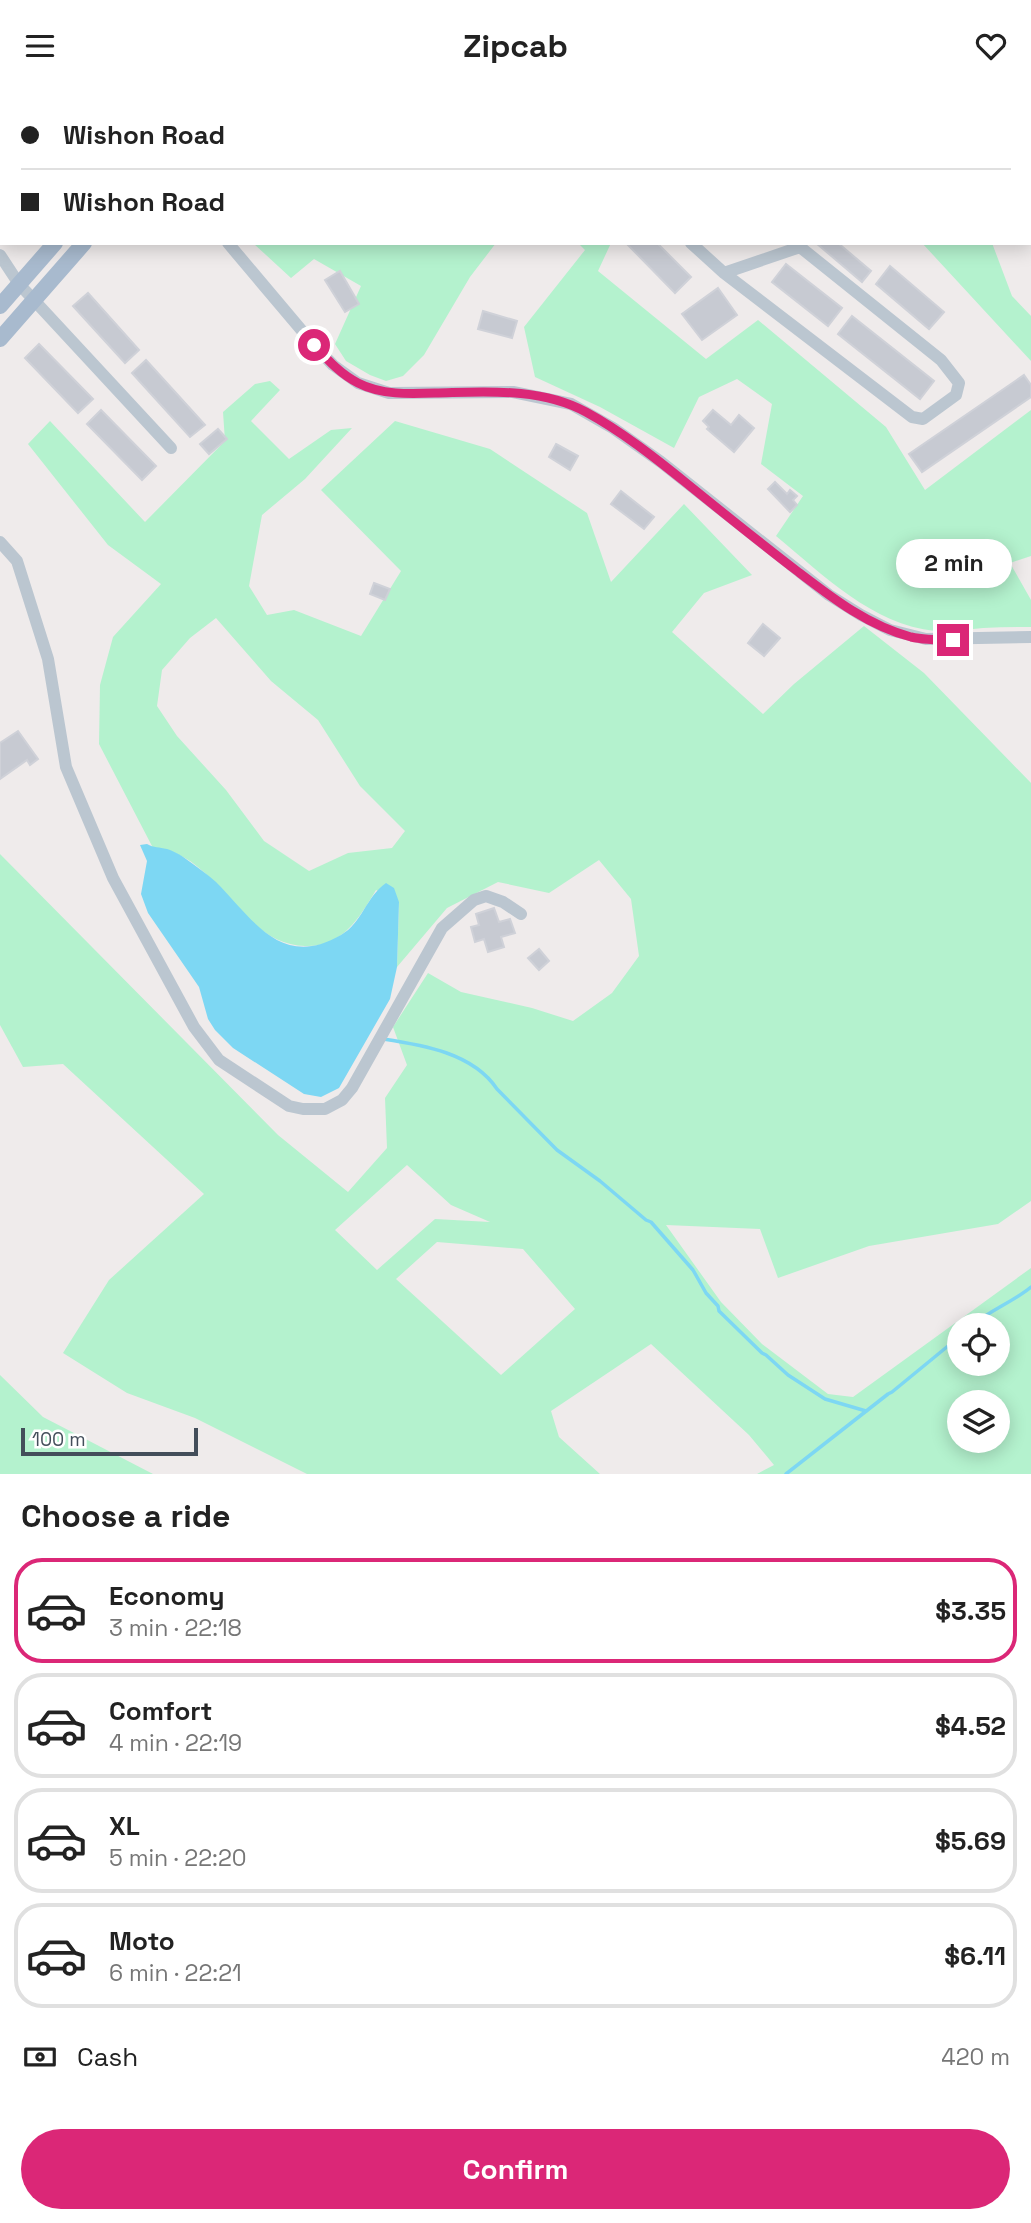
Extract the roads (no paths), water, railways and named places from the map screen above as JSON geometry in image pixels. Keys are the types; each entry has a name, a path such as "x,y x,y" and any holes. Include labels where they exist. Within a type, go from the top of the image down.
{"main road":[{"path":"0,306 53,245"},
{"path":"0,339 82,245"}],"street":[{"path":"230,245 332,365 358,383 389,393 513,392 570,404 613,428 661,462 829,595 870,620 910,637 926,639 1031,637"},
{"path":"693,245 724,273 917,419 923,419 956,395 960,383 941,360 800,247 724,273"},
{"path":"0,255 19,284 171,448"},
{"path":"0,542 17,561 48,659 66,767 113,878 194,1027 219,1060 289,1106 326,1109 342,1100 352,1087 442,928 474,900 486,896 503,902 521,914"}],"water":[{"path":"147,844 169,850 184,858 216,882 270,936 301,947 320,944 341,935 354,924 379,889 386,883 394,888 399,902 397,967 390,999 339,1088 321,1097 304,1094 233,1048 215,1030 208,1019 199,987 148,913 141,894 147,861 140,845"}],"waterway":[{"path":"383,1039 430,1048 475,1067 557,1150 651,1222 693,1270 719,1311 762,1353 788,1375 825,1399 866,1411"},
{"path":"990,1313 1031,1287"},
{"path":"786,1474 947,1347"}]}
